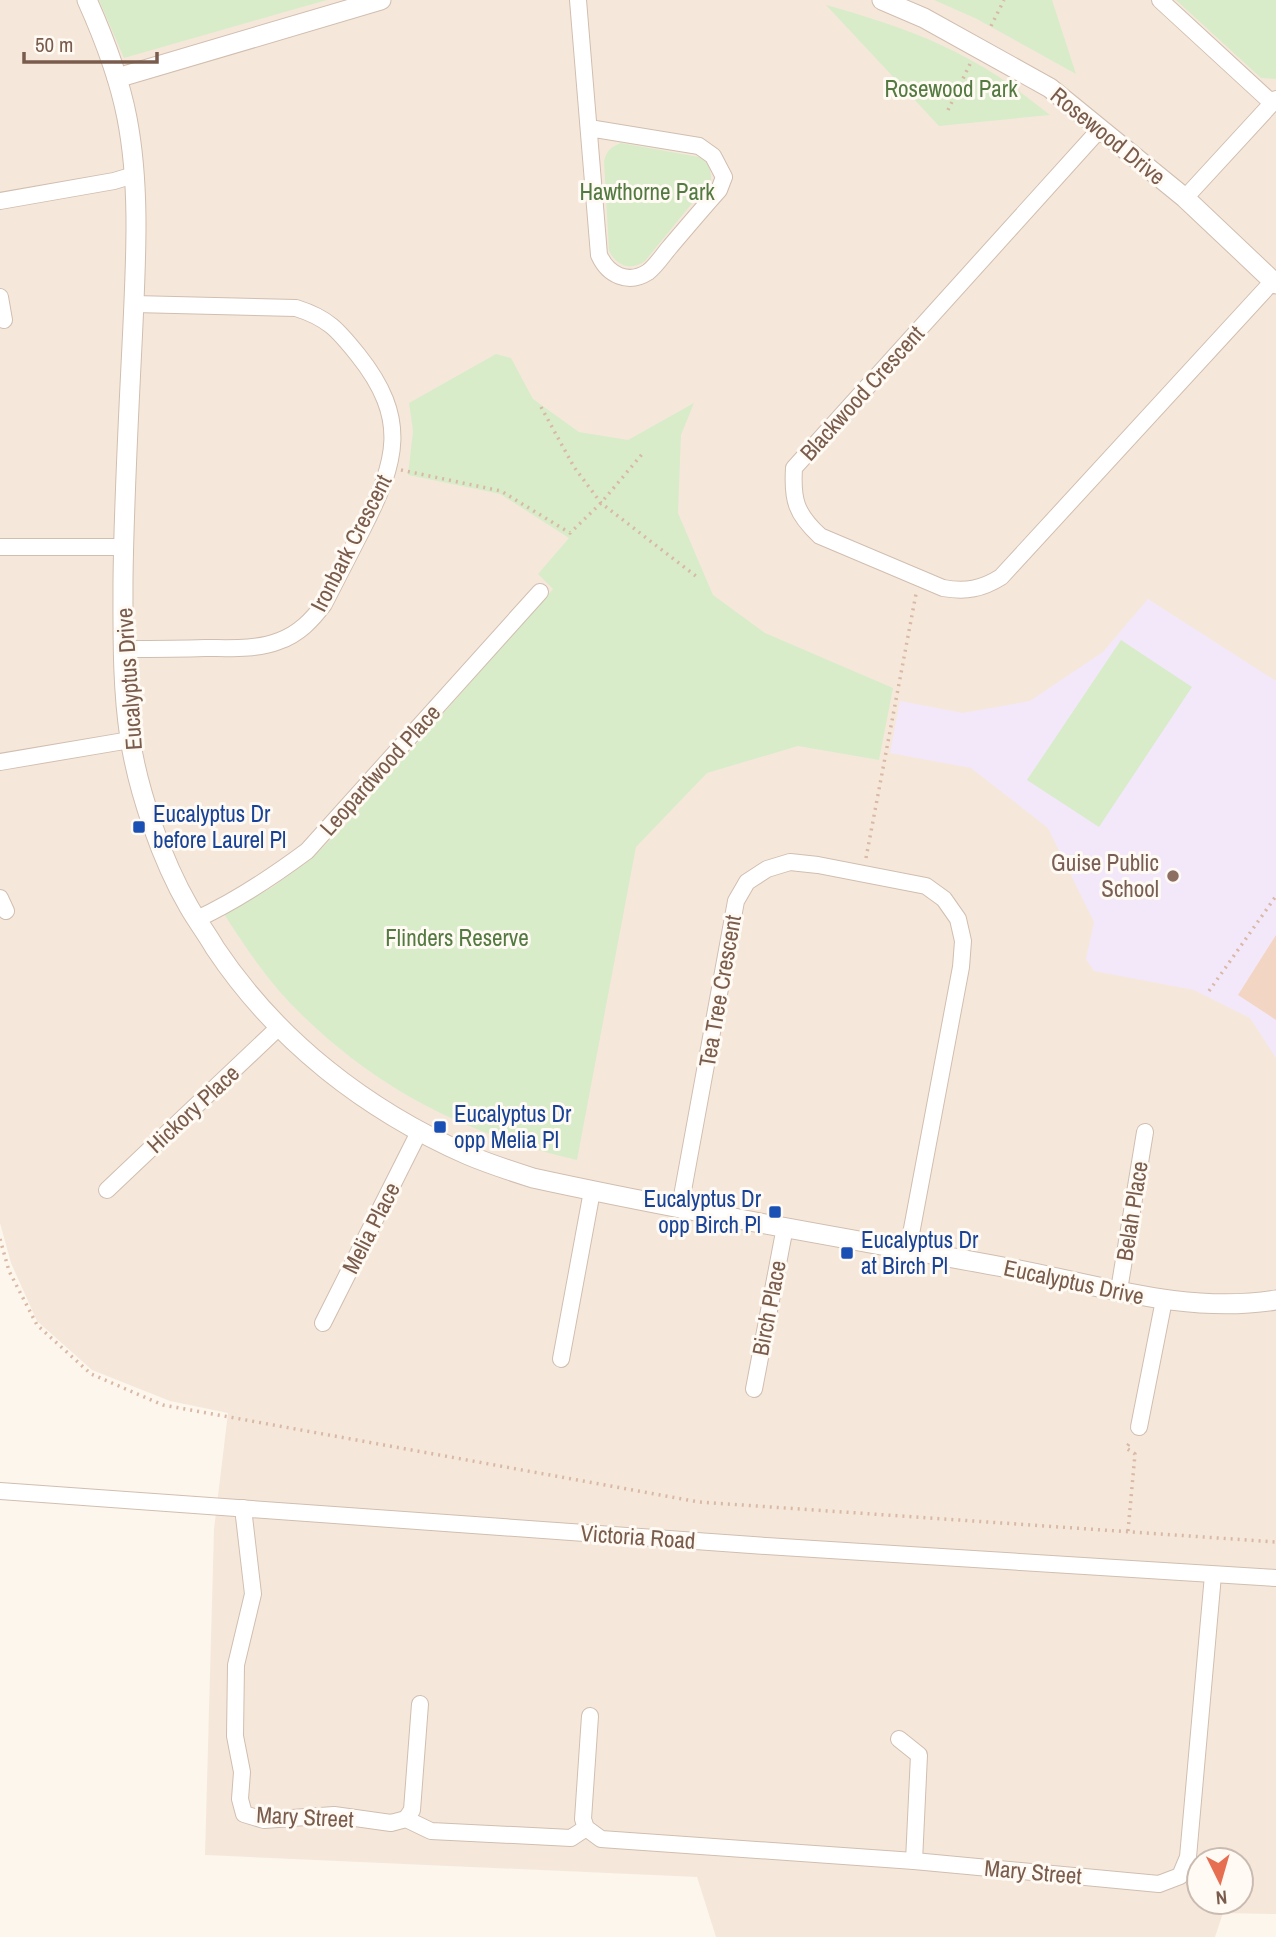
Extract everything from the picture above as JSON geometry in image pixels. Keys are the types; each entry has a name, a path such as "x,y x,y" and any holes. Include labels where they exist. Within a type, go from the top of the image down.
{"street":[{"name":"Eucalyptus Drive","path":"87,0 117,78 127,121 134,175 134,304 123,547 124,649 130,740 139,781 172,873 197,919 239,983 278,1028 373,1105 419,1132 471,1157 533,1178 1164,1300 1216,1305 1276,1300"},
{"path":"117,78 381,0"},
{"path":"578,0 599,256 603,265 619,277 628,279 639,276 654,265 719,190 724,177 713,156 699,146 589,128"},
{"name":"Rosewood Drive","path":"882,0 924,18 1049,88 1185,198 1275,283"},
{"path":"1160,0 1274,101 1185,198"},
{"name":"Blackwood Crescent","path":"1100,129 794,468 796,506 804,521 820,536 943,588 963,591 987,586 1002,577 1275,283"},
{"path":"0,201 134,175"},
{"path":"0,297 4,320"},
{"name":"Ironbark Crescent","path":"124,649 243,648 280,641 296,633 312,620 324,604 378,497 389,470 393,436 388,407 367,366 333,326 318,314 296,308 134,304"},
{"path":"0,547 123,547"},
{"name":"Leopardwood Place","path":"197,919 272,876 307,851 540,592"},
{"path":"0,762 130,740"},
{"name":"Tea Tree Crescent","path":"680,1207 736,901 747,882 767,869 790,862 818,864 926,886 944,900 958,919 963,941 961,967 908,1250"},
{"name":"Hickory Place","path":"107,1190 278,1028"},
{"name":"Melia Place","path":"323,1323 419,1132"},
{"name":"Belah Place","path":"1119,1290 1145,1132"},
{"path":"561,1359 592,1191"},
{"name":"Birch Place","path":"754,1389 785,1227"},
{"path":"1139,1427 1164,1300"},
{"name":"Victoria Road","path":"0,1491 766,1546 1276,1578"},
{"name":"Mary Street","path":"243,1508 253,1594 236,1665 235,1736 242,1772 240,1799 244,1814 264,1820 334,1815 391,1823 405,1819 431,1831 571,1838 584,1824 601,1839 914,1861 1159,1884 1180,1876 1188,1857 1213,1575"},
{"path":"405,1819 412,1810 420,1704"},
{"path":"584,1824 590,1716"},
{"path":"899,1739 919,1755 914,1861"}],"path":[{"path":"990,26 1004,0"},
{"path":"948,110 971,61"},
{"path":"541,407 574,467 601,503 697,577"},
{"path":"389,470 501,492 570,533 601,503 643,453"},
{"path":"863,874 919,578"},
{"path":"1209,991 1276,896"},
{"path":"0,1239 9,1271 37,1325 91,1374 163,1405 699,1502 1276,1542"},
{"path":"1128,1531 1135,1454 1126,1448 1139,1427"}],"shaded area":[{"path":"0,0 1276,0 1276,1914 1255,1914 1255,1846 1185,1846 1185,1916 1222,1916 1215,1937 716,1937 697,1877 205,1855 214,1529 228,1413 170,1401 92,1370 37,1321 11,1263 0,1223"},
{"name":"Guise Public School","path":"1148,599 1276,681 1276,1058 1250,1018 1194,990 1094,971 1086,959 1094,922 1048,828 971,768 890,753 900,701 963,713 1030,701 1103,652"}],"green space":[{"path":"99,0 327,0 124,58"},
{"name":"Rosewood Park","path":"934,0 1052,0 1076,74 977,19"},
{"path":"1176,0 1276,0 1276,79 1261,78"},
{"name":"Rosewood Park","path":"826,5 887,24 946,47 992,72 1050,115 939,126"},
{"name":"Hawthorne Park","path":"621,143 699,157 707,164 711,176 711,180 645,261 635,266 621,264 609,251 604,161 610,149"},
{"name":"Flinders Reserve","path":"496,354 511,358 533,399 579,432 628,440 694,403 681,435 678,513 713,595 765,633 893,688 879,760 798,746 707,773 636,847 577,1160 535,1149 458,1121 388,1084 322,1034 281,994 224,914 271,888 310,860 346,824 553,589 538,574 569,538 500,494 408,475 413,431 409,403"},
{"path":"1121,640 1192,687 1099,827 1027,780"}],"building":[{"path":"1276,935 1276,1020 1238,995"}],"place":[{"name":"Eucalyptus Dr before Laurel Pl","path":"139,827"},
{"name":"Guise Public School","path":"1173,876"},
{"name":"Eucalyptus Dr opp Melia Pl","path":"440,1127"},
{"name":"Eucalyptus Dr opp Birch Pl","path":"775,1212"},
{"name":"Eucalyptus Dr at Birch Pl","path":"847,1253"}]}
